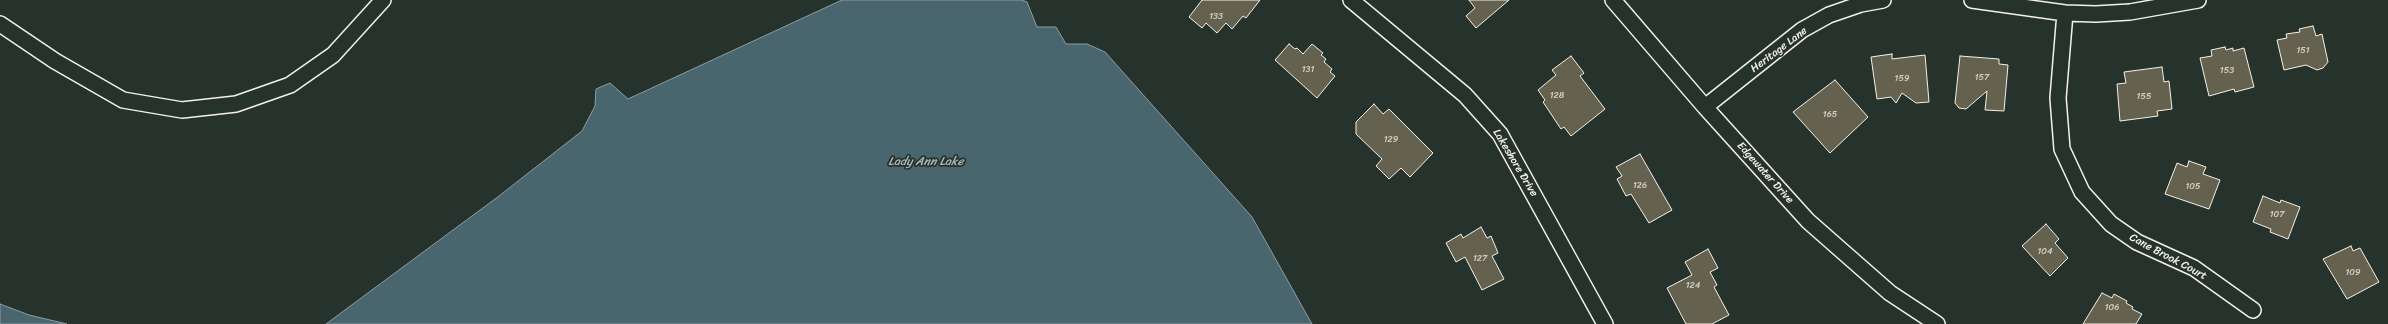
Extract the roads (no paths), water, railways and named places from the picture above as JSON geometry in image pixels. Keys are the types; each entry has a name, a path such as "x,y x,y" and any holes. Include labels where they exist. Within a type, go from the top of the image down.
{"street":[{"path":"0,24 55,61 123,100 182,110 236,104 290,85 333,55 382,0"},
{"name":"Lakeshore Drive","path":"1351,0 1465,95 1500,134 1605,324"},
{"name":"Edgewater Drive","path":"1613,0 1705,107 1808,221 1890,293 1937,324"},
{"name":"Heritage Lane","path":"1705,107 1802,30 1829,15 1861,4 1883,0"},
{"path":"1972,0 2065,13 2096,14 2130,12 2198,0"},
{"name":"Cane Brook Court","path":"2065,13 2058,98 2062,149 2082,192 2111,224 2137,242 2194,268 2253,310"}],"water":[{"name":"Lady Ann Lake","path":"842,0 1022,0 1027,2 1037,27 1056,27 1066,44 1087,44 1105,52 1252,217 1312,324 326,324 499,196 582,131 595,106 596,89 610,83 628,99"},
{"path":"0,304 29,315 67,324 0,324"}]}
